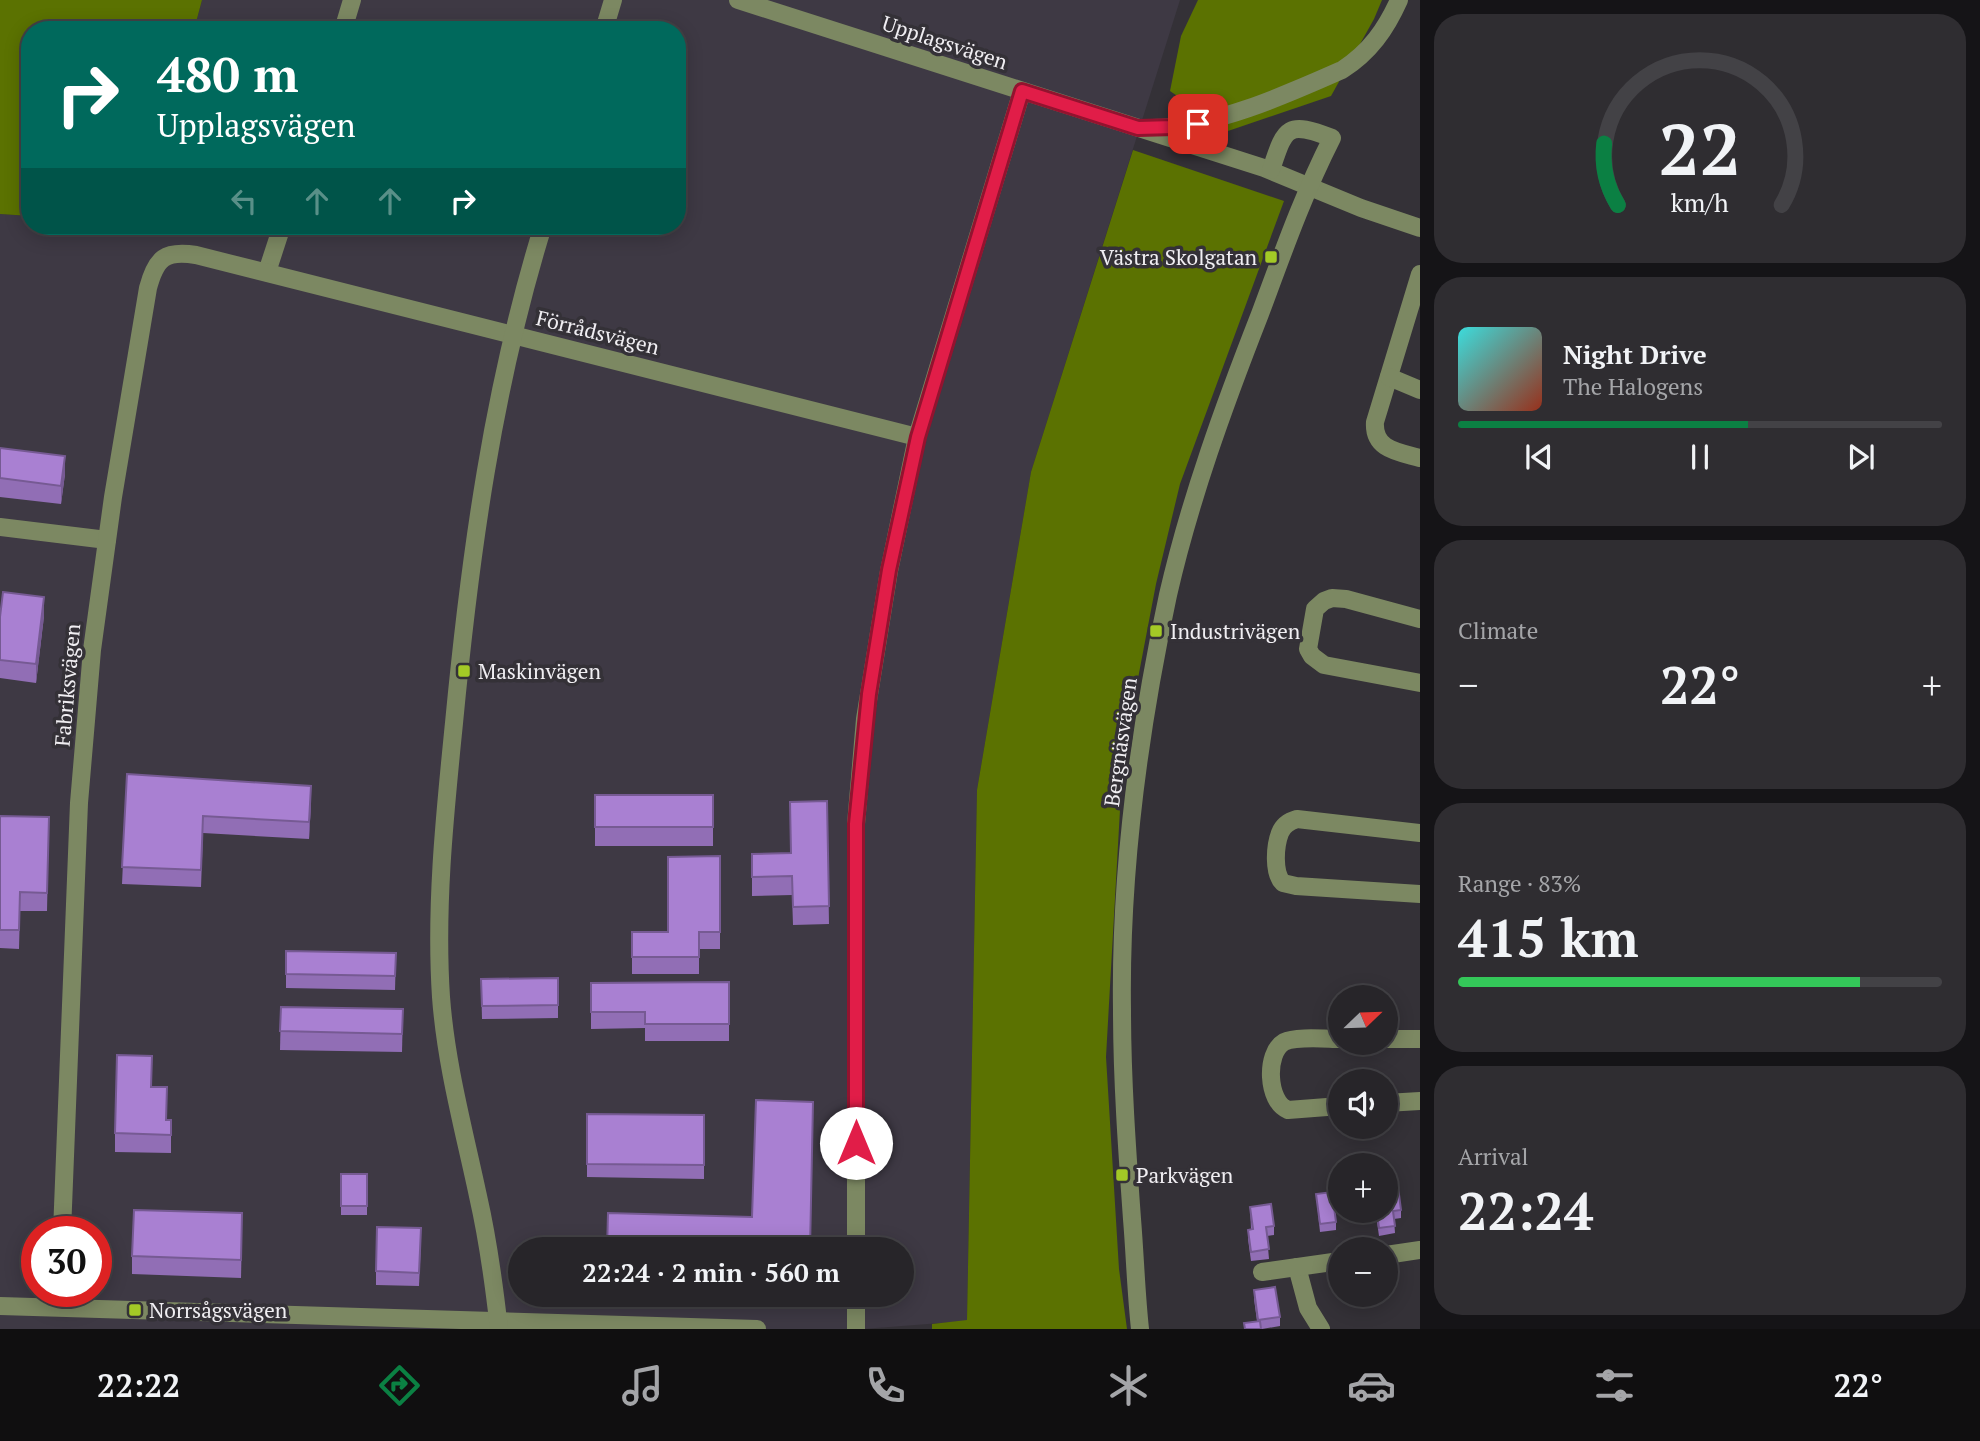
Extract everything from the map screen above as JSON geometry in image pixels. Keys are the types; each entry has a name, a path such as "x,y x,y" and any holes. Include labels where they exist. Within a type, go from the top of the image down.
{"street":[{"path":"346,21 352,0"},
{"path":"607,21 613,0"},
{"name":"Upplagsvägen","path":"738,0 1270,170"},
{"name":"Upplagsvägen","path":"1138,128 1195,124 1342,70 1377,40 1399,0"},
{"path":"856,1237 856,824 869,692 889,570 918,437 1022,91"},
{"name":"Bergnäsvägen","path":"1140,1329 1127,1149 1122,1007 1124,931 1136,778 1152,678 1169,592 1193,502 1234,381 1309,187 1332,138 1307,129 1289,131 1284,136 1270,170"},
{"path":"1270,170 1420,228"},
{"path":"267,272 279,235"},
{"path":"498,1325 489,1250 449,1068 441,996 442,870 471,568 491,445 523,290 540,235"},
{"name":"Fabriksvägen","path":"63,1216 79,803 92,650 148,289 158,263 169,254 184,253 267,272"},
{"name":"Förrådsvägen","path":"267,272 918,437"},
{"path":"1420,274 1374,433 1381,443 1392,450 1420,458"},
{"path":"1389,377 1420,390"},
{"path":"0,527 107,540"},
{"path":"1420,619 1332,598 1315,609 1308,649 1312,656 1324,665 1420,683"},
{"path":"1420,833 1297,819 1286,824 1280,831 1276,871 1283,883 1296,886 1420,894"},
{"path":"1328,1039 1285,1042 1275,1050 1272,1067 1274,1094 1281,1107 1288,1110 1328,1107"},
{"path":"1398,1039 1420,1039"},
{"path":"1398,1102 1420,1101"},
{"path":"1398,1253 1420,1250"},
{"path":"1262,1272 1328,1263"},
{"path":"1297,1267 1308,1308 1321,1329"},
{"path":"112,1303 498,1325 757,1329"},
{"path":"0,1306 21,1304"},
{"path":"856,1307 856,1329"}],"shaded area":[{"path":"202,0 1180,0 1031,472 977,790 967,1321 863,1329 0,1329 0,214 21,215 21,235 686,235 686,21 196,21"}],"green space":[{"path":"0,0 202,0 196,21 21,21 21,215 0,214"},
{"path":"1198,0 1382,0 1331,96 1228,131 1170,91 1181,36"},
{"path":"1133,150 1284,201 1180,484 1156,584 1123,757 1106,1057 1119,1269 1127,1329 932,1329 932,1324 967,1320 977,790 1031,472"}],"building":[{"path":"0,448 65,456 61,486 0,478"},
{"path":"3,592 44,597 36,664 0,660"},
{"path":"127,774 311,786 309,822 203,816 201,870 122,867"},
{"path":"595,795 713,795 713,827 595,827"},
{"path":"827,801 829,906 793,907 792,876 752,877 752,854 791,853 790,802"},
{"path":"0,816 49,817 47,893 20,892 19,930 0,930"},
{"path":"720,856 720,932 699,932 699,957 632,957 632,932 668,932 668,857"},
{"path":"286,951 396,953 395,976 286,974"},
{"path":"558,978 558,1005 482,1006 481,979"},
{"path":"729,982 729,1024 645,1024 645,1012 591,1012 591,983"},
{"path":"281,1007 403,1009 402,1034 280,1031"},
{"path":"117,1055 152,1056 151,1087 167,1087 166,1120 171,1120 171,1135 115,1133"},
{"path":"756,1100 813,1102 810,1237 607,1237 608,1213 752,1217"},
{"path":"587,1114 704,1115 704,1165 587,1164"},
{"path":"341,1174 367,1174 367,1206 341,1206"},
{"path":"1398,1187 1401,1210 1398,1210"},
{"path":"1328,1192 1328,1223 1320,1224 1316,1194"},
{"path":"1271,1204 1274,1226 1266,1227 1269,1249 1251,1252 1248,1230 1253,1229 1250,1207"},
{"path":"134,1210 242,1213 241,1260 132,1256"},
{"path":"1378,1223 1395,1223 1395,1226 1379,1228"},
{"path":"377,1227 421,1228 419,1273 376,1271"},
{"path":"1275,1287 1280,1317 1258,1320 1254,1290"},
{"path":"1260,1321 1261,1329 1245,1329 1244,1323"}],"place":[{"name":"Västra Skolgatan","path":"1271,257"},
{"name":"Industrivägen","path":"1156,631"},
{"name":"Maskinvägen","path":"464,671"},
{"name":"Parkvägen","path":"1122,1175"},
{"name":"Norrsågsvägen","path":"135,1310"}],"route":[{"path":"856,1143 856,824 865,719 889,570 918,437 1022,91 1138,128 1198,124"}]}
